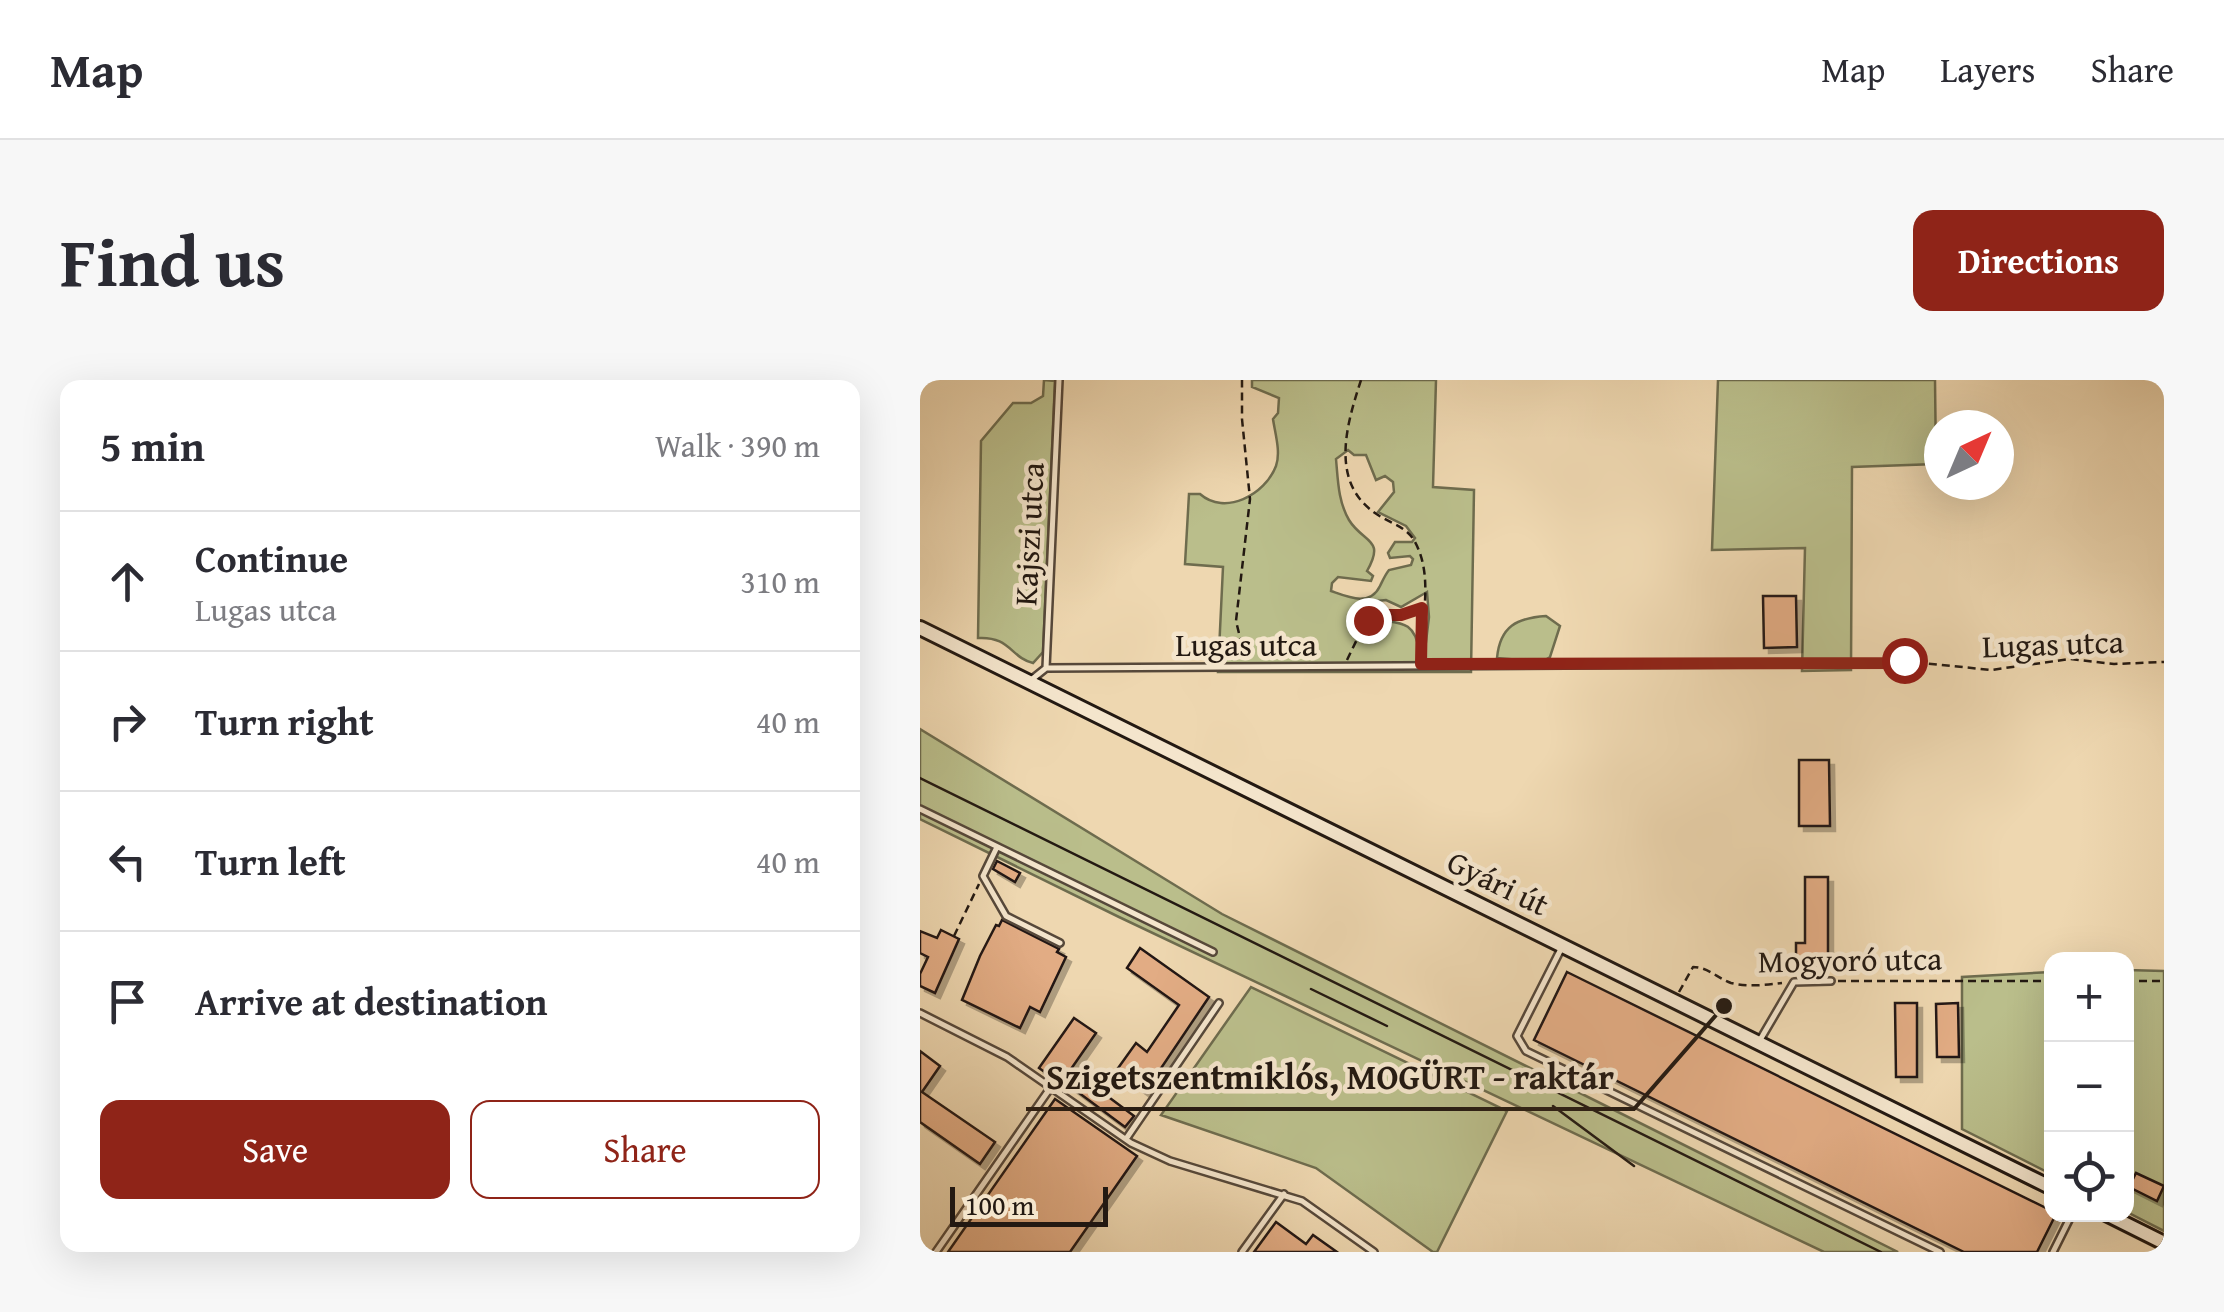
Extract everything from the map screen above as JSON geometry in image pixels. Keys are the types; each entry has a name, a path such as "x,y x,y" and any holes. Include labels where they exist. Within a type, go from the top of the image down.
{"street":[{"name":"Gyári út","path":"920,628 2044,1184"},
{"path":"2122,1222 2164,1243"}],"lane":[{"name":"Kajszi utca","path":"1046,668 1059,380"},
{"name":"Lugas utca","path":"1046,668 1897,663"},
{"path":"1029,682 1046,668"},
{"path":"920,809 1213,952"},
{"path":"998,847 983,876 1006,916 1060,943"},
{"path":"1562,946 1517,1036 1526,1050 1940,1252"},
{"name":"Mogyoró utca","path":"1794,982 1831,981"},
{"path":"1758,1043 1794,982"},
{"path":"1126,1139 1219,1004"},
{"path":"920,1013 1007,1056 1126,1139 1170,1160 1302,1200 1374,1252"},
{"path":"936,1252 1051,1087"},
{"path":"1242,1252 1284,1194"},
{"path":"2054,1252 2068,1222"}],"path":[{"path":"1233,666 1242,652 1236,621 1250,499 1242,380"},
{"path":"1361,380 1344,466 1365,504 1404,528 1414,539 1426,579 1421,664"},
{"path":"1338,668 1348,659 1362,629 1376,615 1401,615 1422,608"},
{"name":"Lugas utca","path":"1897,663 1909,660 1958,669 1991,670 2070,659 2114,664 2164,662"},
{"path":"954,936 983,876"},
{"name":"Mogyoró utca","path":"1674,1001 1692,968 1700,967 1732,983 1757,986 1794,982"},
{"name":"Mogyoró utca","path":"1831,981 2044,981"},
{"path":"2134,981 2164,981"}],"green space":[{"path":"1044,380 1055,381 1043,652 1033,663 997,640 978,638 981,441 1013,403 1031,403 1043,396"},
{"path":"1252,380 1436,380 1433,487 1474,490 1471,672 1218,672 1223,567 1185,564 1189,494 1232,502 1254,493 1271,476 1277,461 1273,419 1278,413 1279,398 1252,387","holes":["1348,450 1354,455 1366,455 1376,480 1385,476 1393,482 1394,492 1378,512 1406,526 1415,538 1412,542 1395,542 1388,553 1390,558 1410,556 1411,565 1389,570 1376,592 1365,598 1331,591 1338,577 1371,581 1373,576 1367,571 1373,546 1349,520 1341,498 1336,459","1427,592 1425,650 1419,651 1412,631 1406,626 1366,616 1377,601 1386,600 1401,607"]},
{"path":"1718,380 1935,380 1935,410 1924,410 1924,464 1852,467 1851,670 1802,671 1805,548 1712,550"},
{"path":"1546,616 1560,626 1550,657 1542,662 1497,658 1506,631 1527,619"},
{"path":"920,729 1222,914 1898,1252 1824,1252 920,819"},
{"path":"2134,970 2164,971 2164,1231 2134,1216"},
{"path":"2044,972 2044,1170 1962,1129 1962,977"},
{"path":"1251,987 1507,1111 1437,1252 1316,1168 1161,1115"}],"building":[{"path":"1763,596 1796,596 1797,647 1764,648"},
{"path":"1799,760 1829,760 1830,826 1799,826"},
{"path":"997,861 1020,873 1015,882 993,869"},
{"path":"1805,877 1828,877 1828,964 1796,964 1796,943 1805,943"},
{"path":"1002,920 1059,949 1057,952 1066,957 1040,1012 1030,1007 1020,1028 962,1000 980,956"},
{"path":"941,930 959,939 935,993 920,986 920,974 928,957 920,953 920,931 937,938"},
{"path":"1140,948 1209,997 1145,1092 1116,1071 1136,1043 1147,1052 1179,1005 1127,968"},
{"path":"1567,972 2044,1207 2044,1222 2052,1222 2037,1252 1964,1252 1534,1040"},
{"path":"1895,1003 1917,1003 1917,1077 1896,1077"},
{"path":"1958,1003 1959,1057 1937,1057 1936,1004"},
{"path":"1074,1018 1096,1033 1071,1069 1134,1116 1125,1127 1039,1068"},
{"path":"920,1051 940,1066 922,1092 995,1142 980,1164 920,1122"},
{"path":"1055,1099 1137,1156 1070,1252 948,1252"},
{"path":"2136,1173 2164,1186 2157,1201 2134,1190"},
{"path":"1276,1222 1306,1244 1313,1235 1337,1252 1254,1252"}],"tram line":[{"path":"920,778 1881,1252"},
{"path":"1311,989 1387,1026"},
{"path":"1553,1106 1634,1166"}],"place":[{"name":"Szigetszentmiklós, MOGÜRT - raktár","path":"1724,1006"}],"route":[{"path":"1368,620 1376,615 1401,615 1422,608 1421,664 1904,660"}]}
